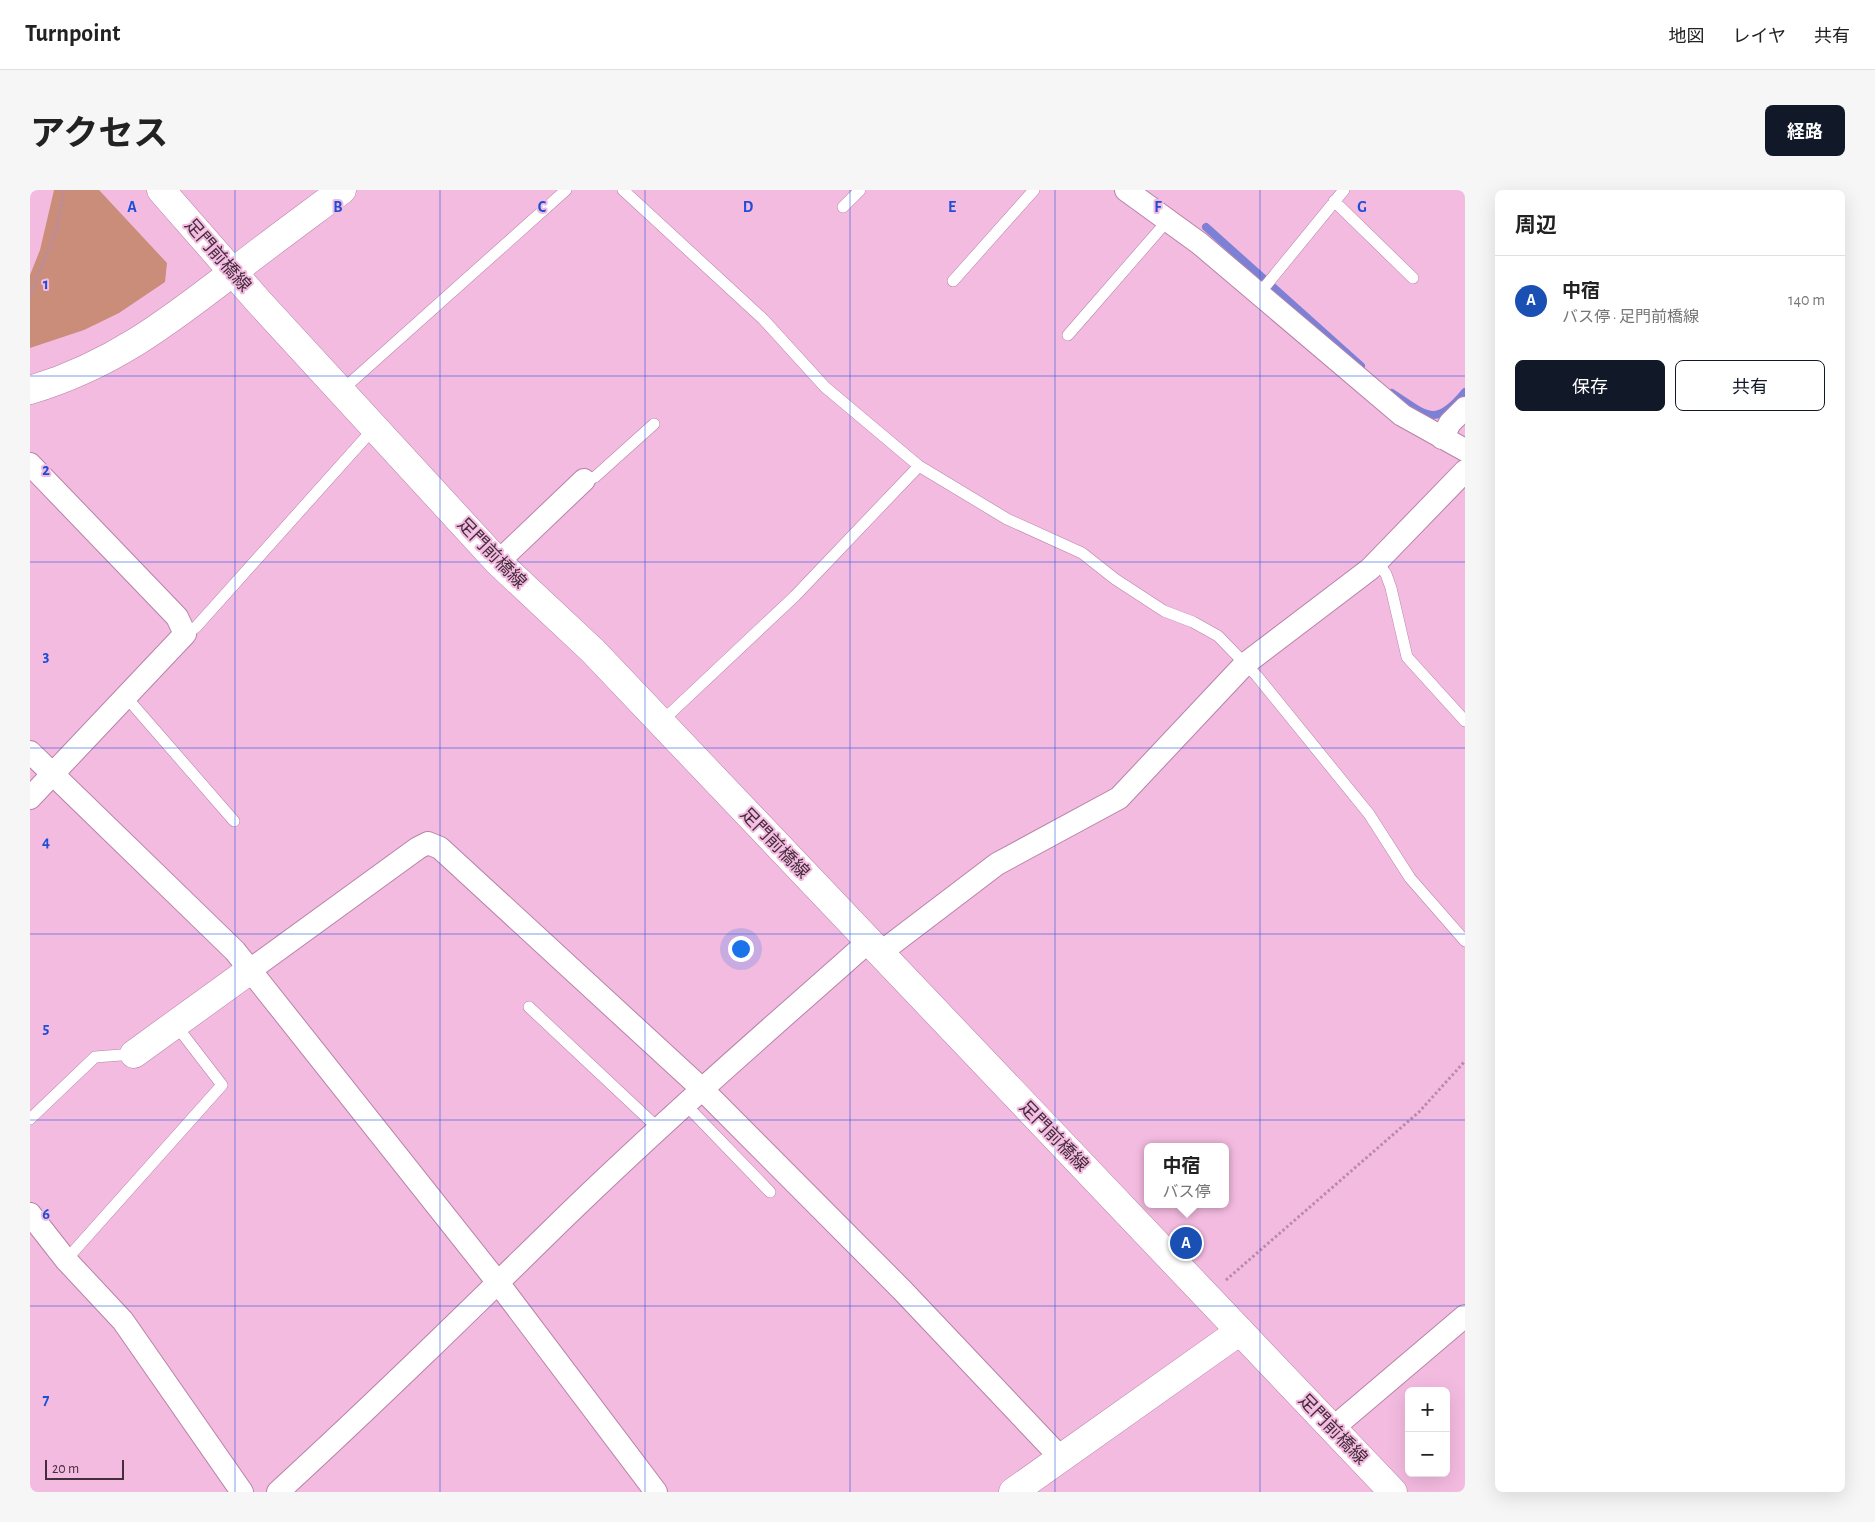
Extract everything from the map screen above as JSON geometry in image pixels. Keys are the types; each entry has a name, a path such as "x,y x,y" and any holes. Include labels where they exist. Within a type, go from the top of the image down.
{"main road":[{"name":"足門前橋線","path":"161,190 233,272 498,562 592,652 660,722 1393,1492"},
{"path":"30,390 90,368 126,350 169,321 342,190"},
{"path":"134,1054 250,970"},
{"path":"1013,1492 1240,1331"}],"street":[{"path":"1126,190 1199,243 1402,415 1465,450"},
{"path":"1442,438 1450,424 1465,408"},
{"path":"30,464 177,617 185,634 127,698 30,798"},
{"path":"278,1492 498,1284 566,1216 702,1089 874,947 998,864 1119,798 1245,664 1377,562 1465,471"},
{"path":"498,562 584,480"},
{"path":"30,752 235,952 498,1284 656,1492"},
{"path":"250,970 418,848 428,844 440,848 702,1089 903,1292 1062,1458"},
{"path":"30,1214 66,1260 123,1321 242,1492"},
{"path":"1333,1428 1465,1316"}],"lane":[{"path":"341,391 566,190"},
{"path":"623,190 763,319 825,388 918,466 1007,519 1082,553 1115,579 1164,610 1193,622 1218,636 1258,676 1369,814 1410,878 1465,941"},
{"path":"843,207 860,190"},
{"path":"953,281 1034,190"},
{"path":"1259,294 1344,190"},
{"path":"1334,201 1413,278"},
{"path":"1068,335 1168,220"},
{"path":"584,480 595,476 654,424"},
{"path":"185,634 196,627 375,427"},
{"path":"660,722 795,596 918,466"},
{"path":"1377,562 1386,574 1391,588 1407,657 1465,721"},
{"path":"127,698 234,821"},
{"path":"529,1007 659,1129"},
{"path":"66,1260 222,1085 175,1024"},
{"path":"30,1118 95,1057 134,1054"},
{"path":"686,1104 770,1192"}],"path":[{"path":"30,296 56,231 64,190"},
{"path":"1207,1297 1419,1112 1465,1061"}],"shaded area":[{"path":"54,190 99,190 167,263 165,282 119,313 84,330 30,348 30,275 40,250"}],"waterway":[{"path":"1206,227 1361,366"},
{"path":"1392,393 1430,415 1446,411 1465,392"}],"place":[{"name":"中宿","path":"1186,1243"}]}
